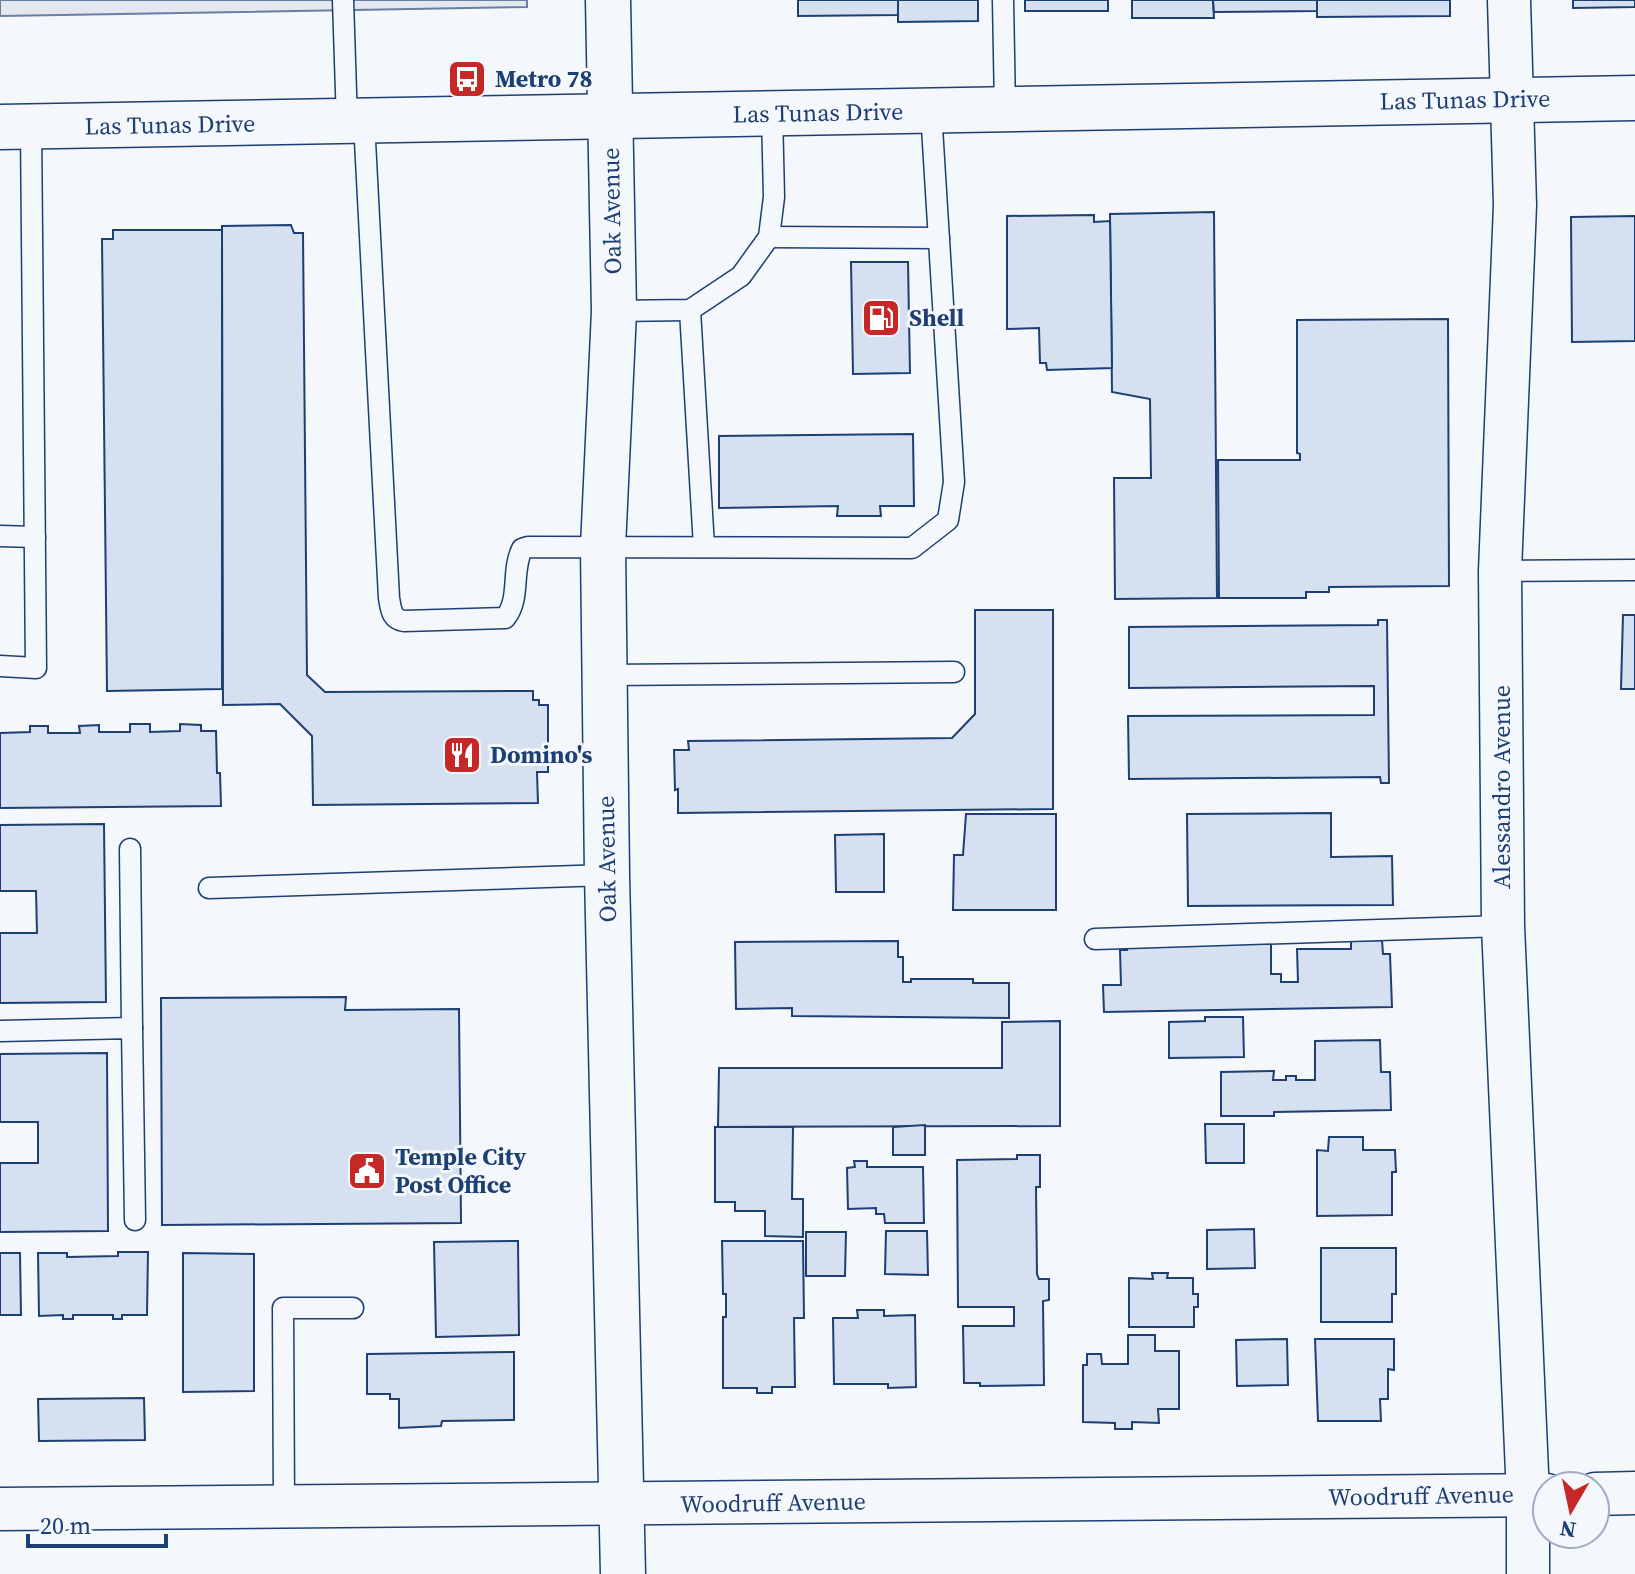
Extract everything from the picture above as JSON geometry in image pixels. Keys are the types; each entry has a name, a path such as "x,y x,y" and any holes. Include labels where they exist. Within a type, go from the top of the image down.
{"main road":[{"name":"Oak Avenue","path":"608,0 614,311 603,547 623,1574"},
{"name":"Las Tunas Drive","path":"15,127 1635,98"}],"street":[{"name":"Alessandro Avenue","path":"1509,0 1515,205 1500,571 1503,926 1536,1470"},
{"path":"1611,1494 1635,1493"},
{"name":"Woodruff Avenue","path":"0,1509 1531,1495"},
{"name":"Alessandro Avenue","path":"1528,1574 1531,1548"}],"lane":[{"path":"343,0 355,122 388,584 392,614 398,620 505,618 514,604 517,559 522,549 528,547 912,548 948,520 954,482 931,111"},
{"path":"1003,0 1005,109"},
{"path":"614,311 690,310 741,276 769,237 774,197 772,113"},
{"path":"0,666 36,668 35,537 15,127"},
{"path":"769,237 939,238"},
{"path":"690,310 704,547"},
{"path":"0,536 35,537"},
{"path":"1500,571 1635,570"},
{"path":"605,675 954,672"},
{"path":"130,849 135,1220"},
{"path":"209,888 607,875"},
{"path":"1095,939 1503,926"},
{"path":"0,1031 132,1028"},
{"path":"284,1505 283,1308 353,1308"}],"shaded area":[{"path":"0,0 527,0 527,7 0,16"}],"building":[{"path":"798,0 898,0 898,15 798,16"},
{"path":"898,0 978,0 978,21 898,22"},
{"path":"1025,0 1108,0 1108,11 1025,11"},
{"path":"1132,0 1213,0 1214,18 1132,18"},
{"path":"1213,0 1317,0 1317,11 1214,12"},
{"path":"1317,0 1450,0 1450,16 1317,17"},
{"path":"1573,0 1635,0 1635,7 1573,8"},
{"path":"1214,212 1217,598 1115,599 1114,478 1151,478 1150,399 1112,392 1110,214"},
{"path":"1094,215 1094,222 1110,221 1112,368 1047,370 1046,363 1040,363 1039,328 1007,329 1007,216"},
{"path":"1635,216 1635,341 1572,342 1571,217"},
{"path":"291,225 294,233 303,233 307,675 325,692 533,691 533,700 539,700 539,705 548,705 548,772 537,772 538,803 313,805 312,736 280,704 223,705 222,226"},
{"path":"113,230 222,230 222,689 107,691 102,239 113,239"},
{"path":"851,262 908,262 910,373 853,374"},
{"path":"1448,319 1449,586 1329,587 1329,592 1306,592 1306,598 1219,598 1218,460 1300,460 1297,453 1297,320"},
{"path":"913,434 914,506 880,506 881,516 837,516 838,506 719,508 719,436"},
{"path":"975,610 1053,610 1053,809 678,813 674,750 689,750 688,741 952,738 975,714"},
{"path":"1623,615 1635,615 1635,689 1621,689"},
{"path":"1378,620 1387,620 1389,783 1381,783 1380,777 1129,779 1128,716 1374,715 1374,686 1129,688 1129,627 1378,625"},
{"path":"130,724 150,724 150,732 180,731 180,724 201,725 201,731 216,731 221,806 0,808 0,733 30,732 30,726 48,726 48,733 80,733 79,726 99,725 99,732 130,732"},
{"path":"1331,813 1331,857 1392,856 1393,905 1188,906 1187,814"},
{"path":"966,814 1056,814 1056,910 953,910 954,855 963,855"},
{"path":"104,824 106,1002 0,1003 0,933 37,933 36,891 0,891 0,825"},
{"path":"884,834 884,892 836,892 835,835"},
{"path":"1382,940 1383,954 1390,954 1392,1007 1104,1012 1103,985 1121,985 1120,950 1127,950 1126,942 1271,944 1271,974 1281,974 1281,982 1298,982 1297,949 1351,949 1351,941"},
{"path":"898,941 898,957 903,957 903,982 911,982 911,979 973,979 973,983 1009,983 1009,1018 792,1016 792,1008 736,1009 735,942"},
{"path":"346,997 345,1010 459,1009 461,1223 162,1225 161,998"},
{"path":"1205,1017 1243,1017 1244,1057 1169,1058 1169,1022 1205,1021"},
{"path":"1060,1021 1060,1126 718,1127 719,1068 1002,1068 1002,1022"},
{"path":"1380,1040 1381,1072 1390,1072 1391,1110 1221,1116 1221,1072 1274,1071 1273,1080 1296,1076 1296,1080 1315,1080 1315,1041"},
{"path":"107,1053 108,1231 0,1232 0,1163 38,1163 38,1122 0,1122 0,1054"},
{"path":"1205,1124 1244,1124 1244,1163 1206,1163"},
{"path":"925,1125 925,1155 893,1155 893,1127"},
{"path":"715,1127 793,1127 792,1199 803,1199 803,1237 765,1236 765,1211 735,1211 735,1202 715,1202"},
{"path":"1329,1137 1363,1137 1363,1150 1395,1150 1392,1215 1317,1216 1317,1150 1328,1151"},
{"path":"1017,1155 1040,1155 1040,1187 1036,1187 1037,1274 1039,1279 1049,1279 1049,1300 1043,1301 1044,1385 980,1386 980,1383 964,1383 963,1326 1014,1326 1014,1307 958,1307 957,1160 1017,1159"},
{"path":"854,1161 867,1161 867,1167 923,1167 924,1223 885,1223 884,1214 876,1214 876,1208 848,1209 847,1168 855,1167"},
{"path":"1254,1229 1255,1268 1207,1269 1207,1230"},
{"path":"886,1231 927,1231 928,1275 885,1274"},
{"path":"806,1232 846,1232 845,1276 806,1276"},
{"path":"518,1241 519,1335 436,1337 434,1242"},
{"path":"722,1241 803,1241 804,1318 794,1318 795,1387 772,1387 772,1393 757,1393 757,1388 723,1388 726,1294 723,1294"},
{"path":"1321,1248 1396,1248 1396,1294 1392,1294 1392,1322 1321,1322"},
{"path":"118,1252 148,1252 147,1315 122,1315 122,1319 113,1319 113,1315 73,1315 73,1319 63,1319 63,1315 39,1316 38,1253 67,1253 67,1257 118,1256"},
{"path":"0,1253 20,1253 21,1315 0,1315"},
{"path":"183,1253 254,1254 254,1391 183,1392"},
{"path":"1152,1273 1168,1273 1167,1278 1193,1278 1193,1294 1198,1294 1198,1307 1194,1307 1194,1327 1129,1327 1129,1278 1153,1279"},
{"path":"857,1310 884,1310 884,1316 915,1315 916,1387 834,1384 833,1318 858,1318"},
{"path":"1128,1335 1155,1335 1155,1351 1179,1351 1179,1409 1158,1409 1159,1423 1132,1422 1132,1429 1115,1429 1115,1423 1083,1422 1083,1365 1087,1365 1087,1354 1101,1354 1102,1364 1128,1364"},
{"path":"1287,1339 1288,1385 1237,1386 1236,1340"},
{"path":"1315,1339 1394,1339 1394,1370 1388,1369 1388,1399 1380,1399 1381,1421 1318,1421"},
{"path":"514,1352 514,1420 442,1421 441,1426 399,1428 399,1399 390,1399 390,1394 367,1394 367,1354"},
{"path":"144,1398 145,1440 39,1441 38,1399"}],"place":[{"name":"Metro 78","path":"467,79"},
{"name":"Shell","path":"881,318"},
{"name":"Domino's","path":"462,755"},
{"name":"Temple City Post Office","path":"367,1171"}]}
